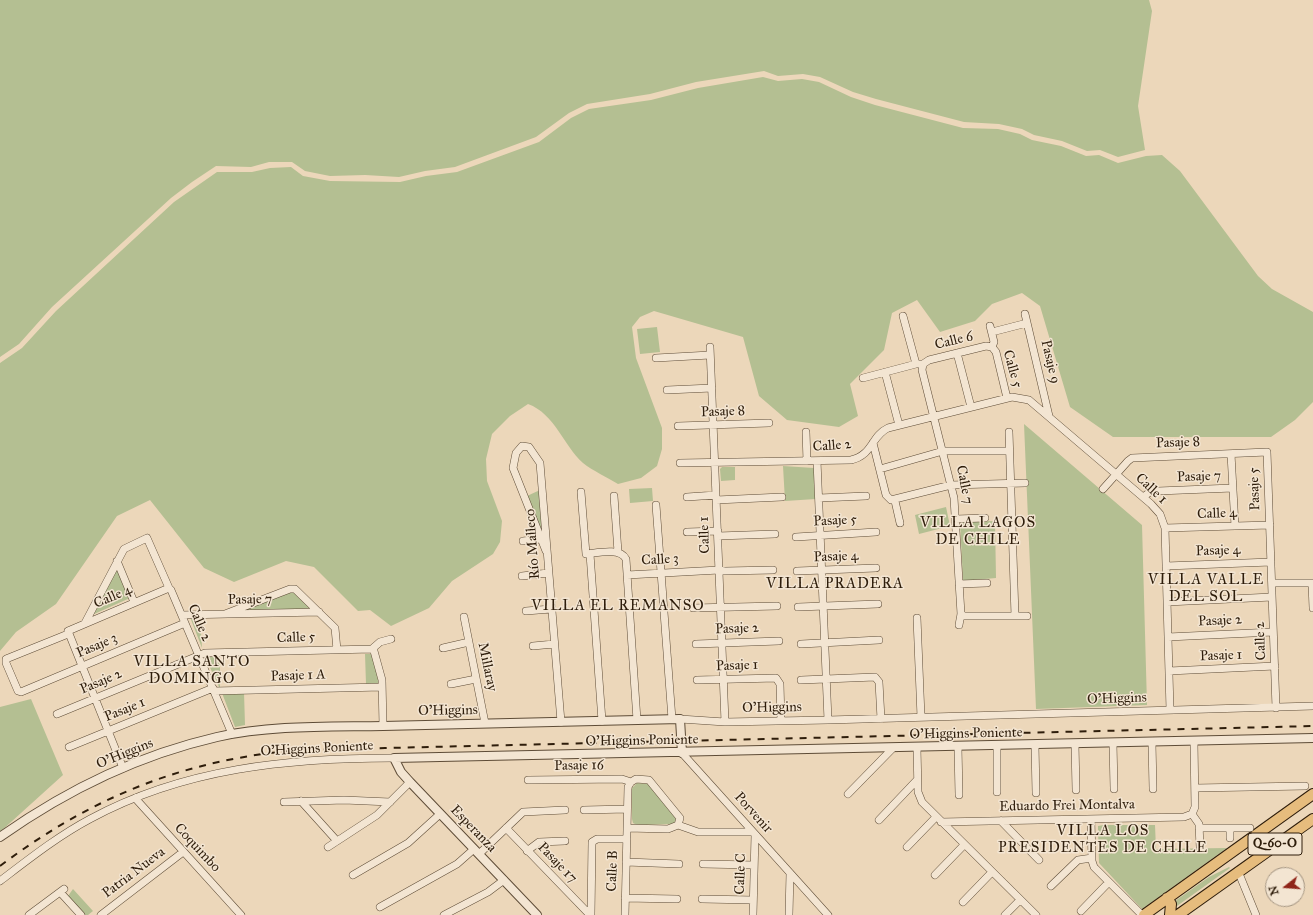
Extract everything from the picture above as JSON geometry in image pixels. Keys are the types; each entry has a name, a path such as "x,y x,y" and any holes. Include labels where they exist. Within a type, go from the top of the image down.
{"main road":[{"name":"Q-60-O","path":"1143,915 1313,794"},
{"name":"Q-60-O","path":"1178,915 1313,819"},
{"path":"1167,898 1171,904 1170,915"}],"street":[{"name":"Pasaje 9","path":"1025,314 1049,416"},
{"name":"Calle 7","path":"903,316 922,370 951,485 956,519 961,614 959,625"},
{"path":"992,347 994,342 991,329 1027,323"},
{"name":"Calle 6","path":"863,378 986,346 992,347"},
{"name":"Calle 1","path":"710,347 725,722"},
{"name":"Calle 5","path":"992,347 996,352 1007,398"},
{"path":"957,353 970,407"},
{"path":"656,358 710,355"},
{"path":"885,372 899,425"},
{"path":"667,390 712,388"},
{"name":"Calle 1","path":"1007,398 1016,397 1029,400 1143,497 1160,514 1165,528 1170,710"},
{"name":"Calle 2","path":"715,462 856,459 864,455 882,431 899,425 1007,398"},
{"name":"Pasaje 8","path":"678,426 769,423"},
{"path":"806,432 806,461"},
{"path":"1009,432 1015,616"},
{"path":"873,443 887,497 895,500 951,485 1025,483"},
{"name":"Río Malleco","path":"540,538 513,468 516,453 522,446 529,447 538,457 540,462 561,722"},
{"path":"880,469 943,451 1009,451"},
{"name":"Pasaje 8","path":"1103,489 1132,458 1267,452"},
{"name":"Pasaje 5","path":"1267,452 1270,525"},
{"path":"1232,454 1235,526"},
{"path":"817,461 828,720"},
{"path":"680,463 715,462"},
{"name":"Pasaje 7","path":"1143,497 1150,492 1158,491 1233,488"},
{"path":"581,492 588,554 602,721"},
{"path":"614,496 618,552"},
{"path":"819,498 866,496"},
{"path":"686,497 782,497"},
{"path":"895,500 900,523"},
{"path":"656,505 661,573 676,719 682,753"},
{"path":"956,519 985,518"},
{"name":"Calle 2","path":"1270,525 1276,708"},
{"name":"Calle 4","path":"1165,528 1270,525"},
{"path":"687,532 718,534 775,534"},
{"name":"Pasaje 5","path":"796,536 876,532"},
{"name":"Calle 2","path":"117,561 124,549 147,538 182,615 232,734"},
{"path":"523,541 540,538 546,551"},
{"path":"588,554 618,552 625,557 637,720"},
{"path":"117,561 134,602"},
{"path":"85,623 117,561"},
{"name":"Pasaje 4","path":"1166,566 1271,562"},
{"name":"Pasaje 4","path":"797,571 876,568"},
{"path":"719,570 725,572 773,570"},
{"name":"Calle 3","path":"627,575 719,570"},
{"path":"522,576 548,573"},
{"path":"959,584 987,583"},
{"path":"1272,584 1313,583 1313,608"},
{"name":"Calle 4","path":"68,632 85,623 169,588"},
{"path":"225,614 293,588 335,628 337,650"},
{"path":"1167,602 1272,597"},
{"path":"798,607 878,604"},
{"path":"693,608 776,606"},
{"path":"526,611 551,608"},
{"name":"Pasaje 7","path":"182,615 319,612"},
{"path":"961,614 964,616 1027,616"},
{"name":"Millaray","path":"464,616 485,723"},
{"path":"917,618 921,717"},
{"name":"Pasaje 3","path":"68,632 6,660 19,692 185,623"},
{"path":"68,632 123,768"},
{"name":"Pasaje 2","path":"1168,637 1273,632"},
{"name":"Calle 5","path":"199,655 209,653 372,649 377,644 391,639"},
{"path":"801,644 879,640"},
{"name":"Pasaje 2","path":"696,644 778,641"},
{"path":"443,648 469,642"},
{"path":"532,646 554,644"},
{"path":"372,649 379,666 382,687 383,726"},
{"name":"Pasaje 2","path":"57,714 199,655"},
{"name":"Pasaje 1","path":"1169,671 1275,666"},
{"path":"801,680 873,676 877,678 879,682 880,719"},
{"name":"Pasaje 1","path":"697,680 773,678 778,680 780,684 781,721"},
{"path":"451,684 476,679"},
{"name":"Pasaje 1 A","path":"214,690 382,687"},
{"name":"Pasaje 1","path":"70,747 214,690"},
{"name":"O'Higgins","path":"0,837 64,796 123,768 170,750 232,734 282,729 676,719 725,722 880,719 1313,706"},
{"name":"O'Higgins Poniente","path":"0,881 63,835 91,818 135,798 184,781 246,767 303,761 394,758 1152,743 1313,738"},
{"path":"1194,742 1195,809 1192,814 1197,820 1199,828 1200,847"},
{"path":"1113,743 1114,789"},
{"path":"1152,743 1153,789"},
{"path":"1074,744 1076,790"},
{"path":"1035,745 1036,793"},
{"path":"997,746 997,792"},
{"path":"958,747 959,795"},
{"path":"848,794 893,748"},
{"path":"917,748 918,792 922,802 1036,915"},
{"name":"Porvenir","path":"682,753 828,915"},
{"name":"Esperanza","path":"394,758 401,772 410,782 537,915"},
{"name":"Pasaje 16","path":"528,780 622,779 631,782"},
{"path":"631,782 643,779 649,780 677,812 680,818 678,825"},
{"path":"879,820 917,780"},
{"path":"328,847 370,821 410,782"},
{"name":"Calle B","path":"625,915 628,787 631,782"},
{"path":"1195,788 1305,786"},
{"name":"Coquimbo","path":"135,798 241,915"},
{"path":"284,802 344,800 390,802"},
{"path":"301,801 337,841"},
{"path":"380,907 476,852 525,812 565,810"},
{"path":"584,810 628,810"},
{"path":"353,875 408,843 440,814"},
{"name":"Eduardo Frei Montalva","path":"939,819 1001,821 1184,817 1192,814"},
{"path":"907,847 939,819"},
{"path":"1091,819 1092,858 1096,871 1143,915"},
{"path":"1001,821 1039,860"},
{"path":"627,828 668,829 678,825 698,832 754,833"},
{"name":"Pasaje 17","path":"506,828 590,915"},
{"path":"1199,828 1250,828"},
{"path":"1230,828 1230,838"},
{"name":"Calle C","path":"753,915 754,833"},
{"path":"590,915 592,842 597,839 627,839"},
{"path":"527,851 539,842 564,841"},
{"path":"935,875 964,845"},
{"name":"Patria Nueva","path":"101,915 183,852"},
{"path":"1051,886 1078,860 1092,858"},
{"path":"626,862 679,864"},
{"path":"703,864 754,865"},
{"path":"1238,871 1256,915"},
{"path":"963,902 992,872"},
{"path":"789,915 790,873"},
{"path":"444,915 488,892 504,880"},
{"path":"1081,911 1108,883"},
{"path":"34,914 62,890 81,915"},
{"path":"625,898 677,899"},
{"path":"702,899 753,900"},
{"path":"1005,915 1020,900"}],"green space":[{"path":"0,0 1149,0 1152,11 1138,106 1145,150 1118,157 1100,150 1087,151 1062,141 1034,135 1022,129 999,124 964,122 876,99 853,92 820,77 803,74 778,76 764,71 696,82 650,94 587,104 569,113 536,137 455,167 425,171 399,177 365,175 330,176 305,171 292,162 269,162 251,167 216,166 171,198 52,307 19,344 0,357"},
{"path":"763,77 778,81 802,79 819,82 851,97 875,105 963,128 998,129 1020,134 1032,140 1061,146 1086,156 1099,155 1118,163 1146,156 1162,155 1180,171 1258,276 1272,289 1313,312 1313,402 1295,420 1271,437 1113,437 1070,407 1040,306 1022,293 992,304 975,321 940,332 917,300 892,313 884,350 850,384 858,416 839,427 787,420 759,396 743,337 654,311 640,317 632,327 636,358 662,428 662,449 657,466 641,478 618,484 583,463 576,456 552,422 537,409 528,404 510,416 492,434 486,459 487,481 502,521 500,542 493,554 452,581 429,608 391,626 370,610 358,611 314,567 286,561 234,582 204,568 150,500 117,516 56,604 16,632 0,651 0,363 22,348 56,311 174,202 217,172 252,172 270,168 291,167 303,176 330,181 400,182 426,176 457,172 539,142 571,118 589,109 651,100 698,88"},
{"path":"657,327 660,352 640,354 637,329"},
{"path":"1024,424 1142,525 1147,705 1036,709"},
{"path":"783,466 814,468 816,499 785,501"},
{"path":"722,467 735,467 735,480 721,481 720,469"},
{"path":"652,488 653,501 630,503 629,489"},
{"path":"540,490 544,533 540,533 527,496"},
{"path":"946,507 950,526 919,534 915,515"},
{"path":"995,521 996,578 963,581 960,522"},
{"path":"117,567 130,598 92,615"},
{"path":"294,590 315,609 239,612"},
{"path":"190,617 200,617 202,648"},
{"path":"365,654 372,654 379,683 366,684"},
{"path":"209,657 220,657 220,689 207,661"},
{"path":"244,692 245,725 235,727 222,693"},
{"path":"31,699 63,775 0,832 0,707"},
{"path":"637,783 648,784 674,814 676,820 674,824 637,825 633,823 632,788"},
{"path":"1155,825 1156,849 1227,848 1142,909 1099,863 1098,826"},
{"path":"1229,867 1230,868 1177,906 1175,901 1209,877"},
{"path":"73,889 93,911 88,915 85,915 68,896"}],"railway":[{"path":"0,866 32,843 64,823 97,805 131,790 166,776 202,766 279,752 305,750 1313,726"}],"district":[{"name":"VILLA LAGOS DE CHILE","path":"978,532"},
{"name":"VILLA PRADERA","path":"835,584"},
{"name":"VILLA VALLE DEL SOL","path":"1206,588"},
{"name":"VILLA EL REMANSO","path":"618,606"},
{"name":"VILLA SANTO DOMINGO","path":"192,670"},
{"name":"VILLA LOS PRESIDENTES DE CHILE","path":"1103,840"}]}
